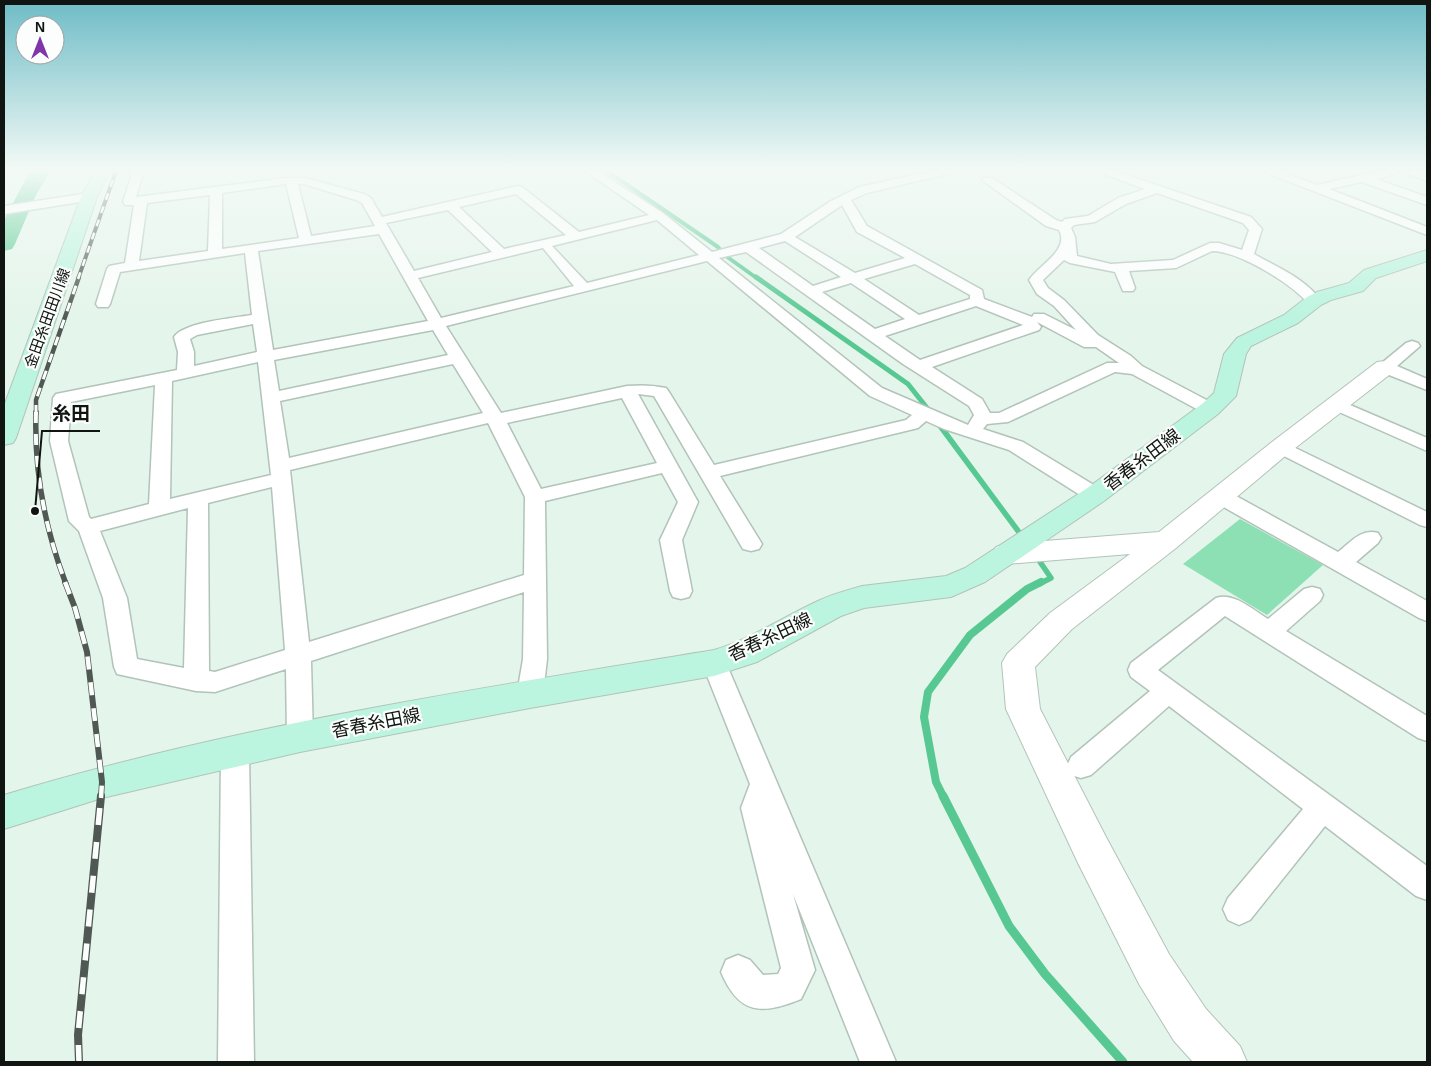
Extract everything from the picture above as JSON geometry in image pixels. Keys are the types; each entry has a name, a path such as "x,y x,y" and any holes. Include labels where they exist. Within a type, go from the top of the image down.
{"main road":[{"name":"金田糸田田川線","path":"4,438 81,221"},
{"name":"香春糸田線","path":"4,812 102,782 300,737 714,662 746,653 830,608 862,597 952,586 975,576 1095,494 1210,409 1225,396 1235,354 1244,342 1291,319 1314,301 1324,296 1356,287 1370,274 1427,255"}],"street":[{"path":"131,266 138,221"},
{"path":"215,253 216,221"},
{"path":"301,221 306,240"},
{"path":"379,221 437,324 495,418 535,497 535,659 530,694"},
{"path":"103,304 114,269 306,240 396,221"},
{"path":"466,221 501,254"},
{"path":"557,221 576,236"},
{"path":"411,276 639,221"},
{"path":"664,221 876,392 924,413 976,425 1016,446 1095,494"},
{"path":"534,580 216,682 196,681 126,667 115,598 88,527 79,521 59,441 62,398 252,358 266,357 437,324 786,237 810,221"},
{"path":"856,221 862,230 977,293 977,300"},
{"path":"1047,221 1064,227 1070,238 1070,259 1111,268 1176,264 1210,247 1219,246 1247,256 1290,280 1309,294 1314,301"},
{"path":"1064,227 1070,222 1079,221"},
{"path":"1247,256 1256,229 1248,221"},
{"path":"1401,221 1427,231"},
{"path":"786,237 917,320"},
{"path":"1069,246 1039,275 1036,280 1042,290 1059,304 1092,338 1175,392 1210,409"},
{"path":"748,247 918,366 976,403 983,416 976,425"},
{"path":"251,248 280,472 298,655 300,737"},
{"path":"549,249 583,287"},
{"path":"810,291 914,260"},
{"path":"1121,268 1128,288"},
{"path":"873,335 977,300 1027,321 1034,327 918,366"},
{"path":"1039,317 1130,364"},
{"path":"184,373 186,352 182,337 192,330 260,318"},
{"path":"1224,1062 1190,1025 1154,969 1096,858 1023,709 1018,662 1061,621 1166,541 1281,447 1412,346"},
{"path":"271,398 458,358"},
{"path":"976,425 1002,418 1113,367 1130,364"},
{"path":"1384,367 1427,385"},
{"path":"159,508 164,378"},
{"path":"88,527 198,499 280,472 495,418 639,388 660,392 751,544"},
{"path":"627,391 688,502 671,540 681,591"},
{"path":"1336,404 1427,445"},
{"path":"708,473 912,424 924,413"},
{"path":"1281,447 1427,520"},
{"path":"535,497 668,466"},
{"path":"1220,496 1427,612"},
{"path":"196,681 198,499"},
{"path":"1340,563 1370,538"},
{"path":"1006,554 1166,541"},
{"path":"1269,632 1312,595"},
{"path":"1427,730 1224,604 1140,670 1427,885"},
{"path":"714,662 878,1062"},
{"path":"1082,766 1167,692"},
{"path":"236,753 236,1062"},
{"path":"738,972 756,992 775,992 789,986 798,970 756,808 764,784"},
{"path":"1239,909 1324,807"}],"green space":[{"path":"1240,519 1323,565 1267,615 1183,564"}],"waterway":[{"path":"4,244 14,221"},
{"path":"680,221 718,247 726,256 758,279"},
{"path":"756,277 908,384 931,413"},
{"path":"938,423 1024,539"},
{"path":"1036,556 1051,578 1039,584"},
{"path":"943,796 936,782 924,717 928,692 970,635 1027,589 1041,582"},
{"path":"943,796 1009,926 1045,974 1123,1062"}],"railway":[{"path":"78,279 98,221"},
{"path":"66,584 52,542 42,499 37,456 36,400 79,277"},
{"path":"65,582 75,608 87,652 102,782 101,798"},
{"path":"79,1062 78,1035 101,796"}],"place":[{"name":"糸田","path":"35,511"}]}
